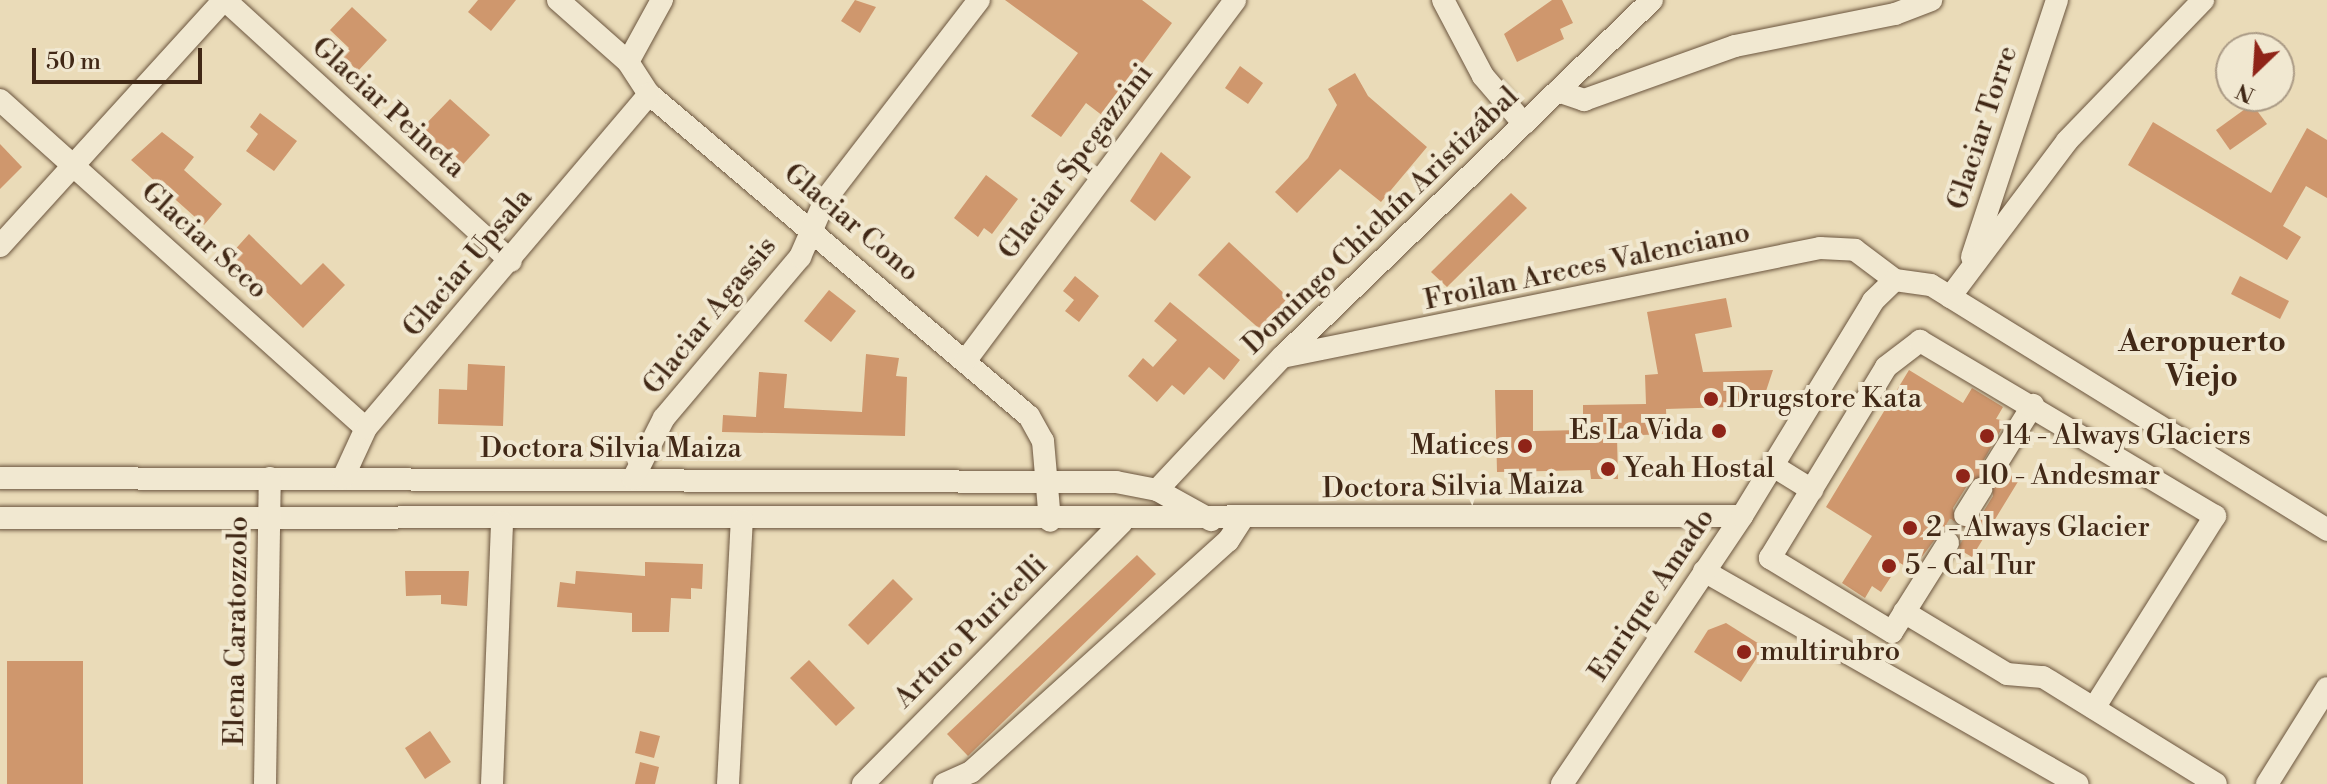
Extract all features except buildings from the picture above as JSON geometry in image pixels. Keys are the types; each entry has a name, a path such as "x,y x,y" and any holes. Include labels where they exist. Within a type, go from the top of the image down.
{"street":[{"path":"0,246 224,0"},
{"name":"Glaciar Peineta","path":"224,0 511,261"},
{"name":"Glaciar Cono","path":"558,0 628,62 649,94 966,360 1037,428 1048,480 1050,521"},
{"path":"628,62 662,0"},
{"name":"Glaciar Agassis","path":"633,479 664,418 800,257 825,200 979,0"},
{"path":"1443,0 1483,76 1524,124"},
{"name":"Domingo Chichín Aristizábal","path":"1157,490 1282,357 1652,0"},
{"path":"1558,91 1584,100 1735,46 1895,14 1931,0"},
{"name":"Glaciar Torre","path":"1966,276 2057,0"},
{"path":"1950,297 2067,141 2203,0"},
{"name":"Glaciar Spegazzini","path":"966,360 1222,5"},
{"name":"Glaciar Upsala","path":"343,478 366,428 511,261 649,94"},
{"name":"Glaciar Seco","path":"0,100 366,428"},
{"name":"Froilan Areces Valenciano","path":"1282,357 1820,248 1855,250 1895,280"},
{"path":"1895,280 1921,280 2327,530"},
{"name":"Enrique Amado","path":"1551,784 1566,777 1742,516 1873,301 1895,280"},
{"path":"1948,543 1892,632 1770,558 1886,367 1908,344 1934,347 2215,516 2094,708"},
{"path":"1995,466 2033,405"},
{"path":"1773,466 1812,490"},
{"name":"Doctora Silvia Maiza","path":"0,478 1048,480 1157,490 1212,521"},
{"name":"Elena Caratozzolo","path":"265,784 270,478"},
{"path":"1965,515 1981,489"},
{"name":"Doctora Silvia Maiza","path":"0,518 1122,522 1742,516"},
{"path":"728,784 742,520"},
{"path":"944,784 971,772 1228,541 1241,521"},
{"path":"492,784 502,522"},
{"name":"Arturo Puricelli","path":"863,784 1122,522"},
{"path":"1704,571 2078,784"},
{"path":"1904,612 2007,674 2043,677 2216,784"},
{"path":"2267,784 2327,688"}],"tunnel":[{"path":"1948,543 1965,515"}],"place":[{"name":"Drugstore Kata","path":"1711,399"},
{"name":"Es La Vida","path":"1719,431"},
{"name":"14 - Always Glaciers","path":"1987,436"},
{"name":"Matices","path":"1525,446"},
{"name":"Yeah Hostal","path":"1608,469"},
{"name":"10 - Andesmar","path":"1963,476"},
{"name":"2 - Always Glacier","path":"1910,528"},
{"name":"5 - Cal Tur","path":"1889,566"},
{"name":"multirubro","path":"1744,652"}],"district":[{"name":"Aeropuerto Viejo","path":"2202,359"}]}
